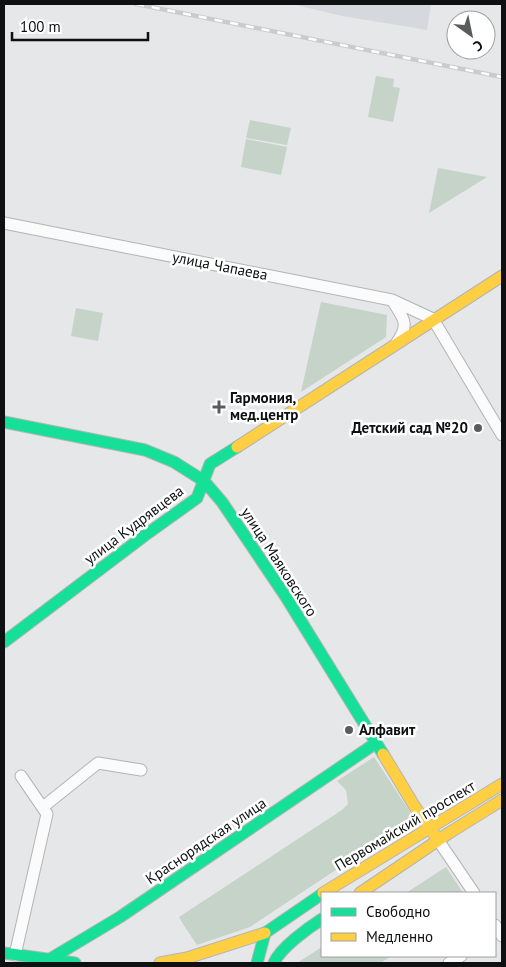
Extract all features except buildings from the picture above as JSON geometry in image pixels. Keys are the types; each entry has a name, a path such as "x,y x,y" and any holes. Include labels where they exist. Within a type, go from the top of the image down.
{"street":[{"name":"улица Чапаева","path":"4,223 392,300 433,320"},
{"name":"улица Кудрявцева","path":"4,642 197,498 210,464 502,276"},
{"path":"392,300 404,318 405,327 397,343"},
{"path":"411,309 418,323 413,332"},
{"path":"433,320 502,434"},
{"name":"улица Маяковского","path":"4,422 145,450 174,462 204,481 222,502 286,597 415,807 438,840"},
{"name":"Краснорядская улица","path":"50,959 120,917 376,743"},
{"path":"42,807 98,763 141,770"},
{"path":"21,776 47,814 9,954 75,963"},
{"name":"Первомайский проспект","path":"326,892 502,784"},
{"name":"Первомайский проспект","path":"361,892 438,840 502,800"},
{"path":"438,840 473,892"},
{"name":"Первомайский проспект","path":"160,963 187,958 265,933 321,895"},
{"path":"276,959 309,927 321,919"},
{"path":"257,963 265,933"}],"shaded area":[{"path":"292,4 431,4 427,30 342,16"},
{"path":"376,76 394,79 393,87 400,88 393,122 368,117"},
{"path":"250,120 291,128 287,145 246,138"},
{"path":"246,139 287,147 281,175 241,167"},
{"path":"438,168 487,177 429,213"},
{"path":"321,302 387,315 386,337 301,392"},
{"path":"76,308 103,313 98,341 71,336"},
{"path":"374,757 414,818 250,927 197,945 179,917 342,810 348,804 346,790 337,781"},
{"path":"446,867 462,892 408,892"},
{"path":"321,948 321,957 390,957 380,963 297,963"}],"railway":[{"path":"136,4 502,77"}],"traffic: fast":[{"path":"4,422 145,450 174,462 204,481 222,502 286,597 383,754"},
{"path":"4,642 197,498 210,464 237,447"},
{"path":"50,959 120,917 376,743"},
{"path":"257,963 265,933 321,895"},
{"path":"274,963 288,945 321,920"},
{"path":"4,953 75,963"}],"traffic: slow":[{"path":"237,447 502,276"},
{"path":"383,754 415,807 436,837"},
{"path":"325,892 502,784"},
{"path":"361,892 502,800"},
{"path":"160,963 187,958 265,933"}],"place":[{"name":"Гармония, мед.центр","path":"219,407"},
{"name":"Детский сад №20","path":"478,428"},
{"name":"Алфавит","path":"349,730"}]}
